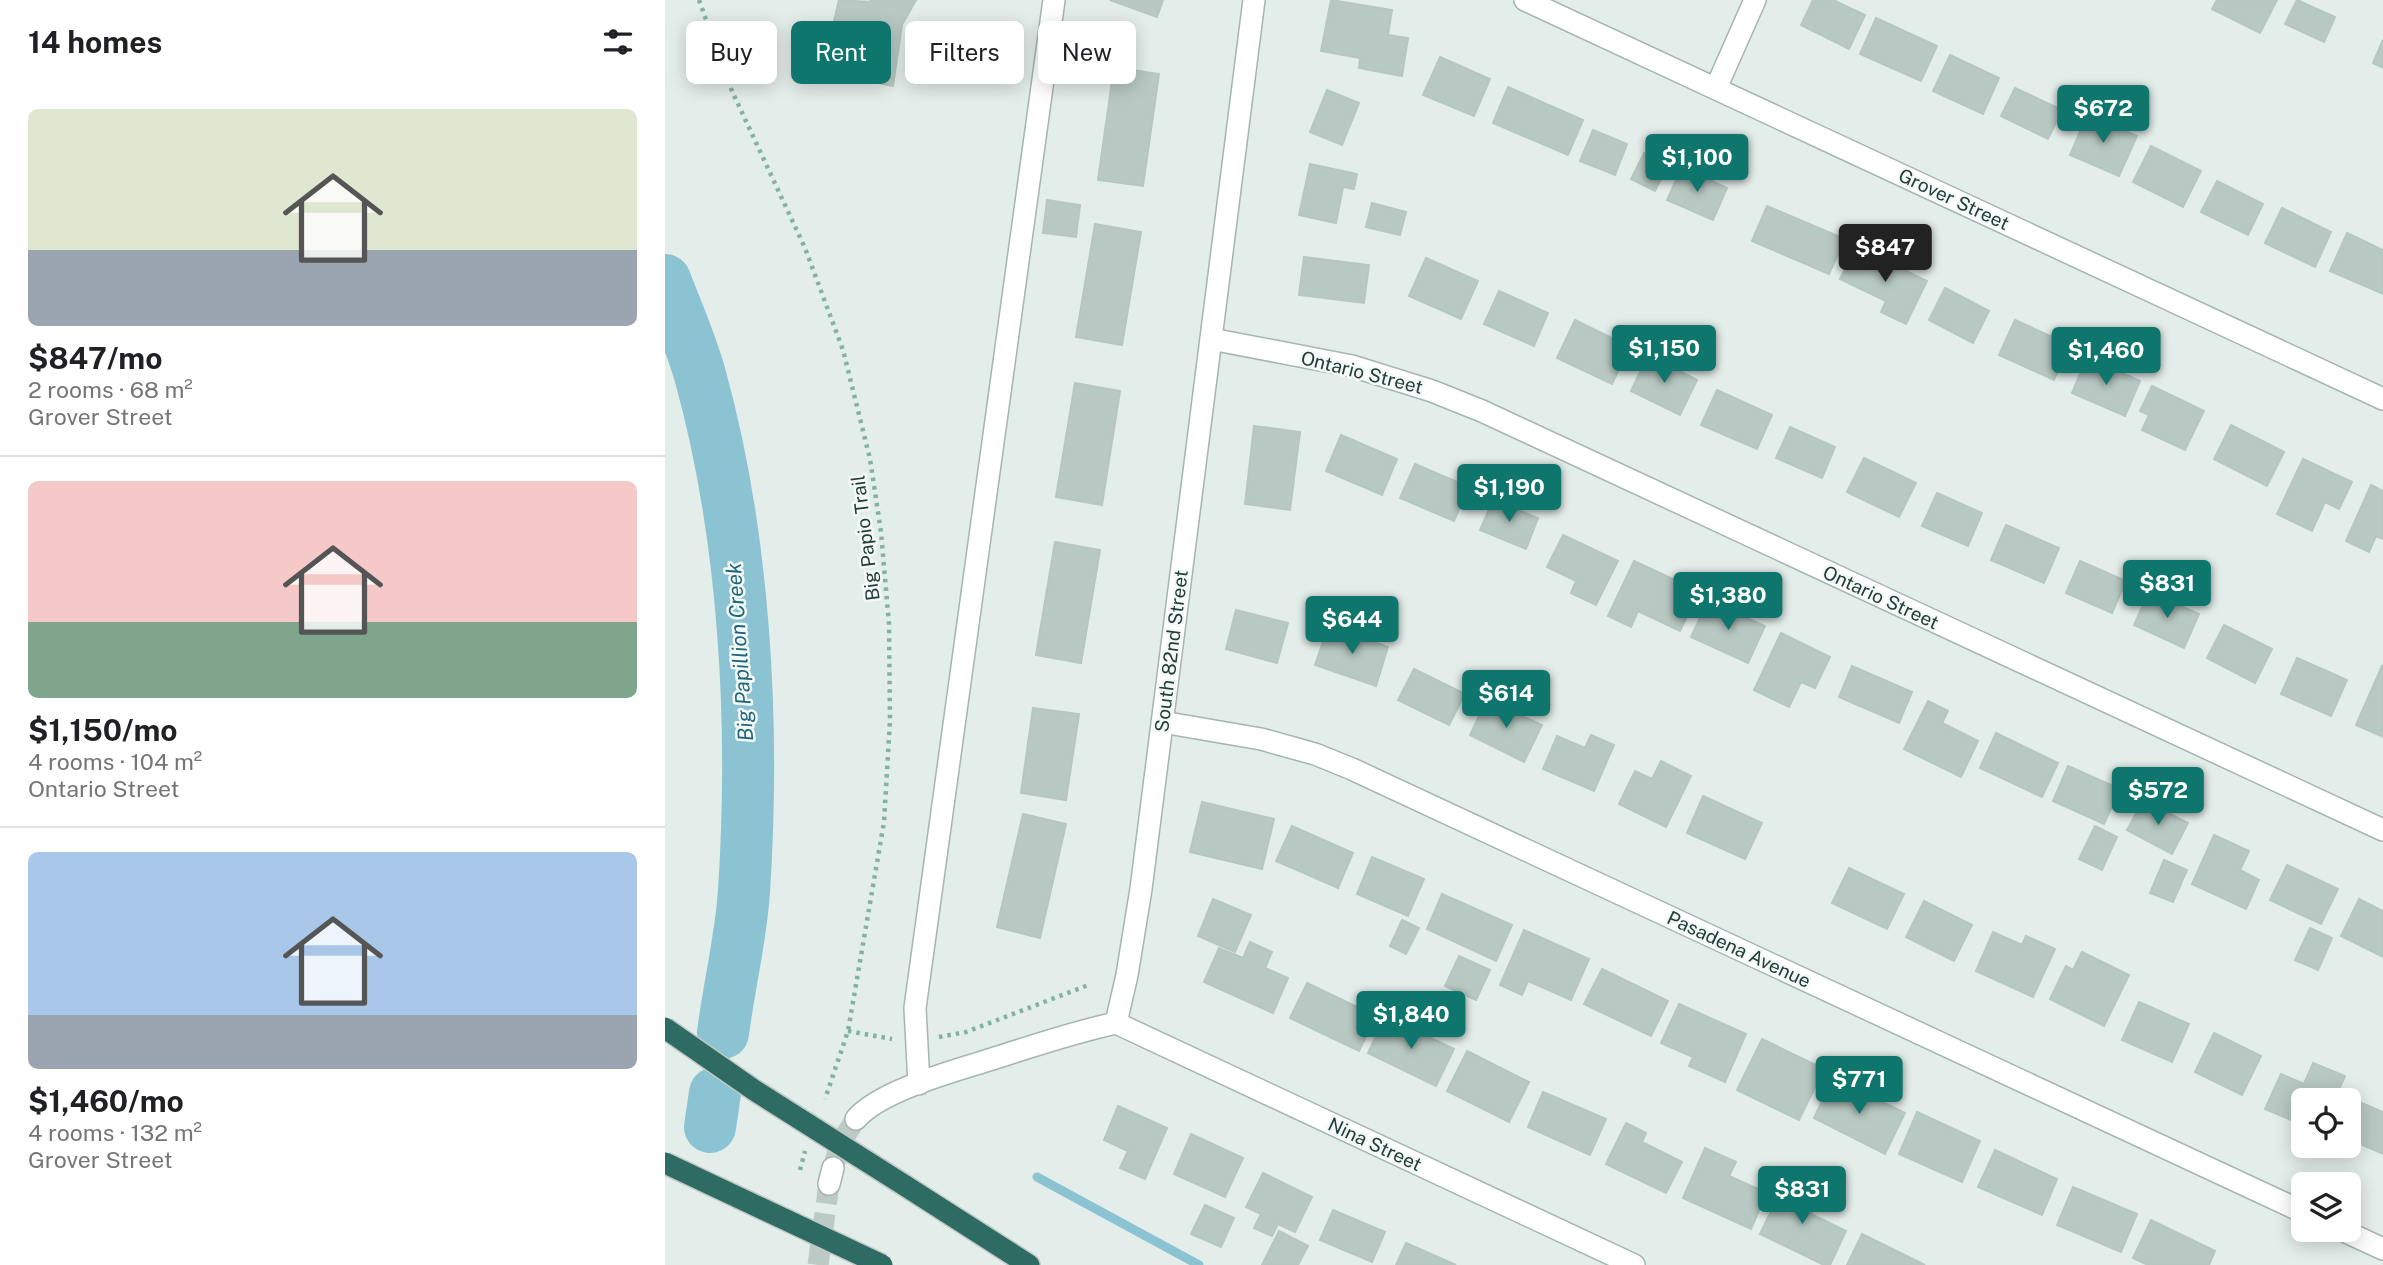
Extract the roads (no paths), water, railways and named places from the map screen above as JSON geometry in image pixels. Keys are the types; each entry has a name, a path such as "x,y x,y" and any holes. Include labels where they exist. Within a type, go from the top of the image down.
{"highway":[{"path":"665,1028 754,1090 1029,1265"},
{"path":"665,1163 882,1265"}],"street":[{"path":"919,1084 915,1008 1054,0"},
{"name":"South 82nd Street","path":"1116,1023 1141,889 1254,0"},
{"name":"Grover Street","path":"1525,0 2383,399"},
{"path":"1716,88 1755,0"},
{"name":"Ontario Street","path":"1211,339 1352,366 1433,391 1482,411 2383,830"},
{"name":"Pasadena Avenue","path":"1162,722 1261,738 1315,754 1352,769 2291,1206"},
{"path":"856,1119 873,1105 919,1084 1082,1031 1116,1023"},
{"name":"Nina Street","path":"1116,1023 1634,1265"},
{"path":"2361,1239 2383,1249"}],"waterway":[{"name":"Big Papillion Creek","path":"665,280 696,363 715,437 737,565 743,631 748,762 744,891 723,1033"},
{"name":"Big Papillion Creek","path":"710,1127 715,1093"},
{"path":"1037,1177 1199,1265"}],"tunnel":[{"path":"833,1168 841,1142 856,1119"},
{"path":"818,1265 829,1184"}]}
